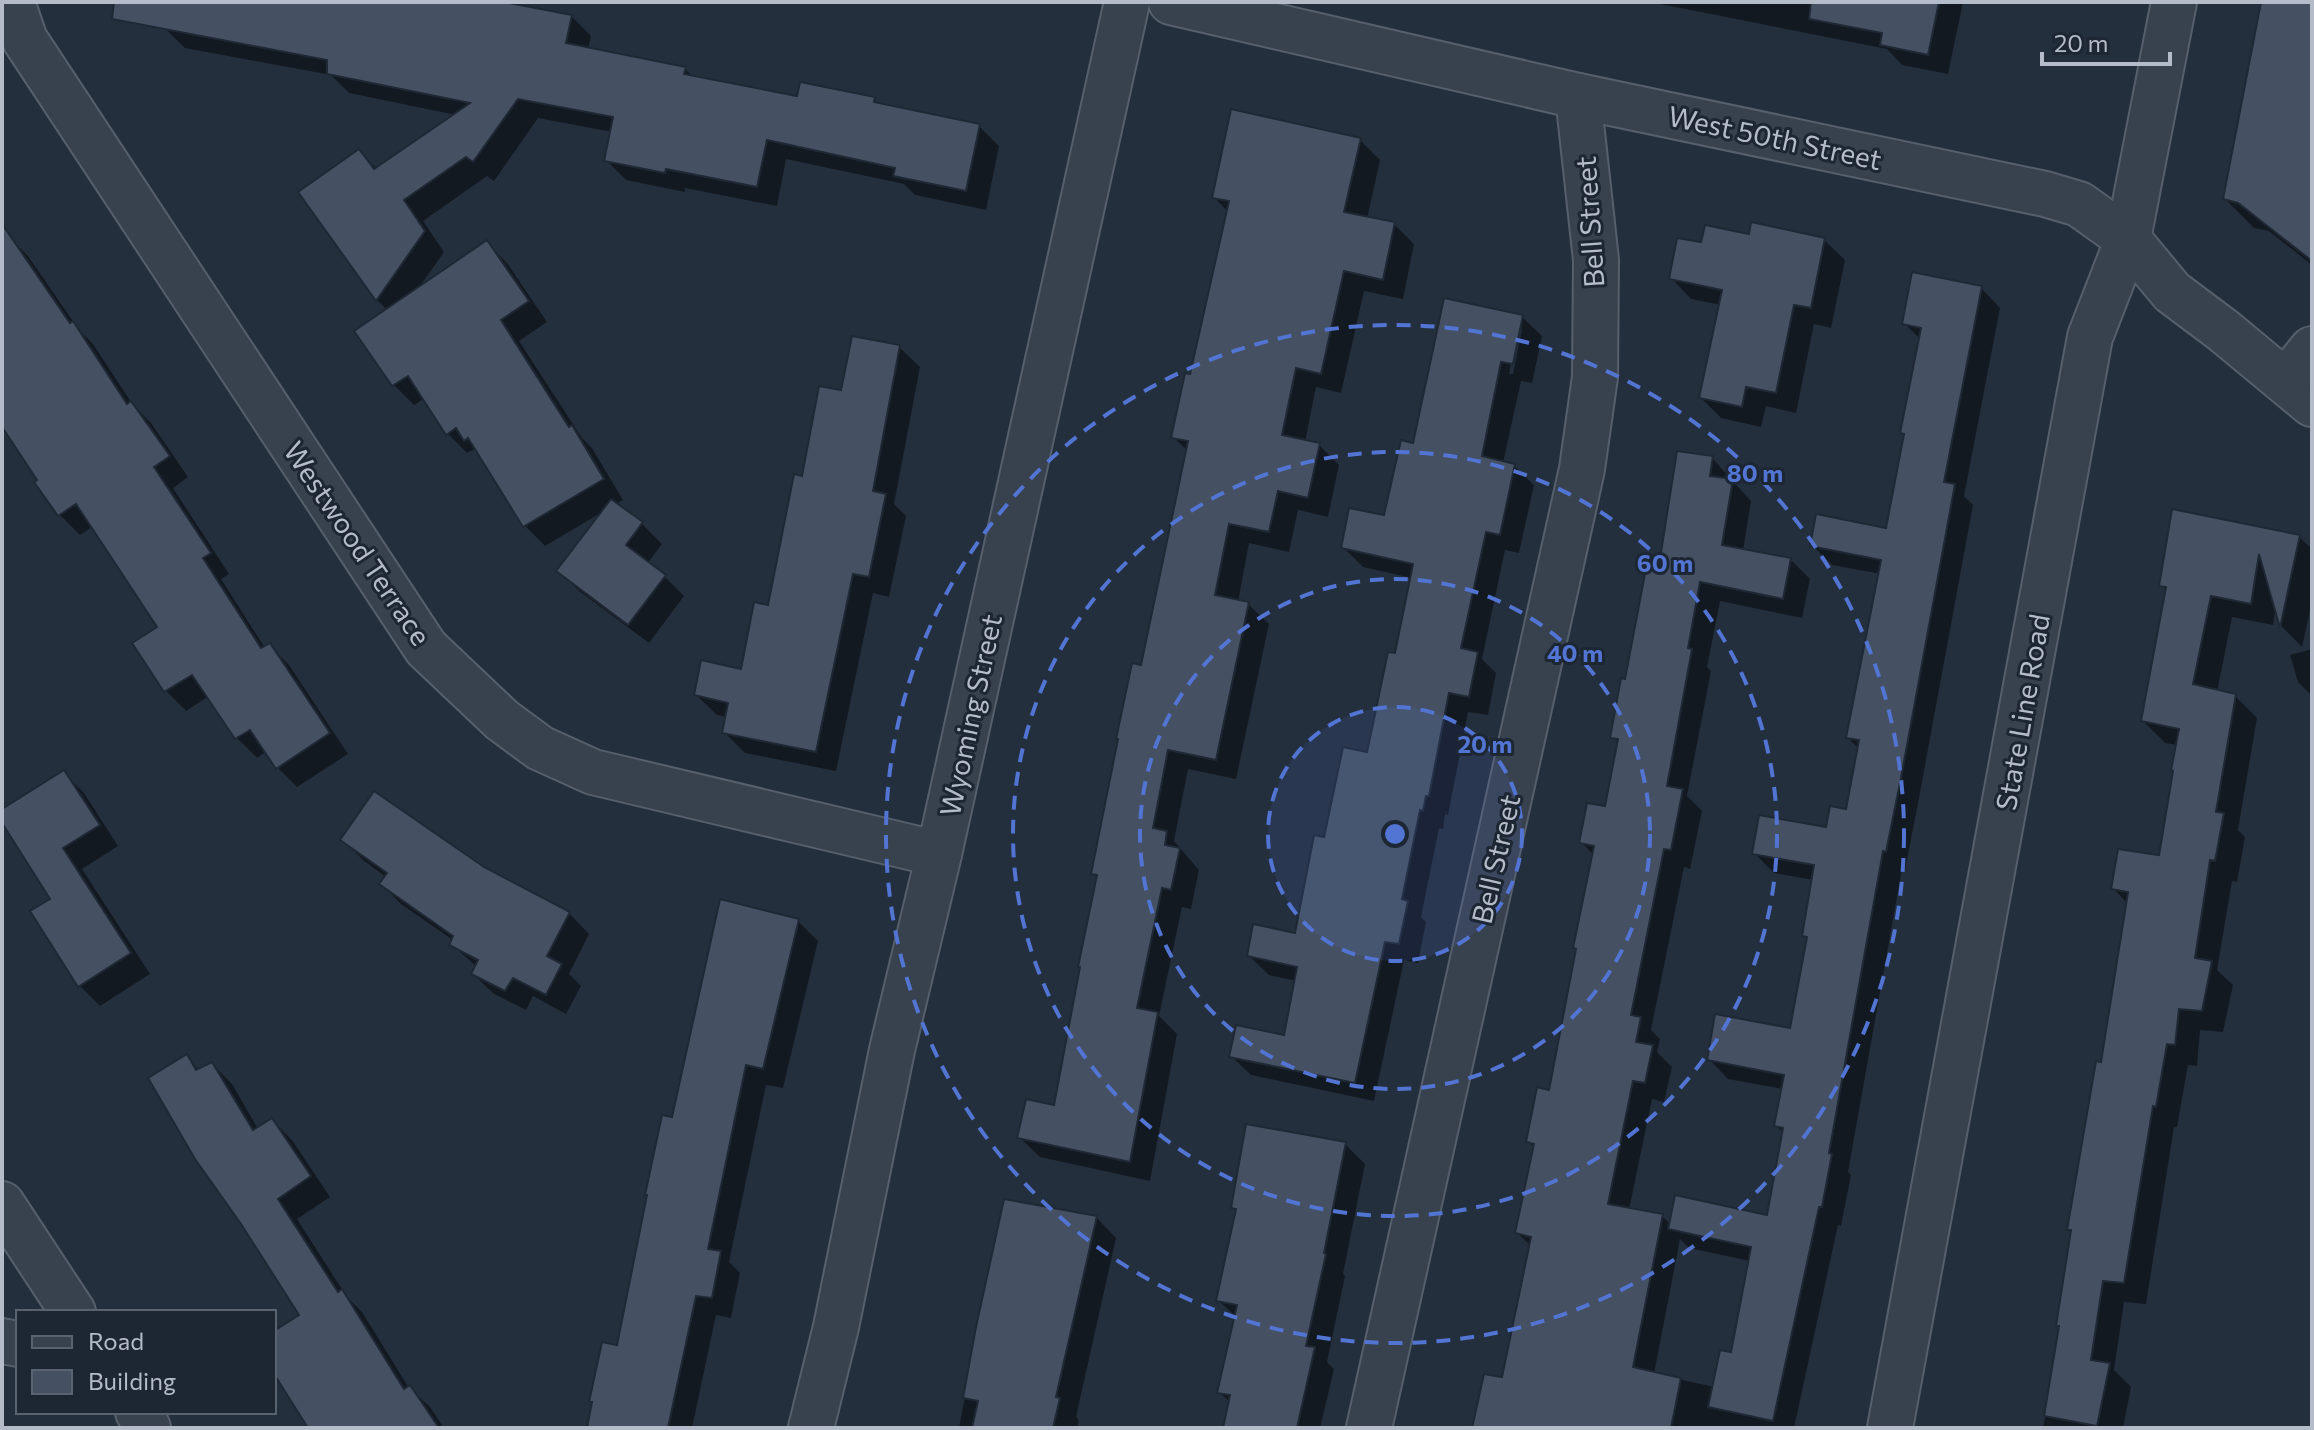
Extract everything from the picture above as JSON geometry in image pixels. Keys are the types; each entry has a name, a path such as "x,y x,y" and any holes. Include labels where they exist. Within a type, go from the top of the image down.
{"street":[{"name":"Westwood Terrace","path":"12,2 25,40 426,648 502,720 540,748 593,772 939,854"},
{"name":"Wyoming Street","path":"811,1428 836,1327 892,1050 939,854 1127,2"},
{"name":"West 50th Street","path":"1171,2 1578,96 2045,194 2079,204 2128,239 2172,292 2303,378"},
{"name":"State Line Road","path":"1890,1428 2090,337 2128,239 2174,2"},
{"name":"Bell Street","path":"1369,1428 1582,469 1595,377 1596,260 1578,96"},
{"path":"2,1204 72,1310"}],"building":[{"path":"114,2 504,2 572,15 566,43 686,67 684,74 797,96 800,82 875,97 874,102 980,124 966,191 893,176 895,168 767,140 757,187 666,169 665,173 604,161 613,117 518,99 473,162 466,157 404,200 425,231 376,301 298,192 359,149 374,169 470,103 327,74 327,60 112,19"},
{"path":"1811,2 1939,2 1928,55 1880,45 1882,33 1809,19"},
{"path":"2261,2 2312,2 2312,261 2238,203 2223,199"},
{"path":"1231,109 1361,138 1344,212 1395,222 1383,280 1344,271 1321,374 1296,368 1282,435 1320,443 1308,498 1278,491 1269,532 1229,524 1215,595 1249,602 1216,760 1168,750 1153,828 1167,831 1165,845 1180,848 1171,890 1162,888 1137,1008 1158,1012 1130,1162 1017,1138 1026,1099 1054,1105 1097,875 1091,874 1116,739 1132,663 1141,665 1188,441 1171,438 1185,373 1190,374 1229,201 1212,198"},
{"path":"1751,222 1825,238 1811,308 1794,305 1776,393 1746,387 1742,407 1699,398 1722,290 1669,279 1677,238 1701,242 1705,225 1749,234"},
{"path":"2,224 70,323 73,321 127,404 131,401 170,456 154,467 211,553 203,558 261,648 270,643 330,733 276,769 250,730 235,739 192,675 164,692 132,643 157,627 76,504 58,516 2,427"},
{"path":"487,240 529,301 501,320 569,427 572,425 604,479 523,527 468,438 464,441 456,428 446,435 408,376 392,386 354,331"},
{"path":"1912,272 1982,286 1944,482 1955,484 1901,778 1886,852 1883,851 1829,1153 1832,1154 1773,1421 1708,1407 1720,1350 1731,1352 1751,1247 1668,1229 1675,1195 1767,1215 1783,1128 1774,1126 1784,1075 1707,1060 1715,1014 1790,1028 1807,937 1802,936 1814,865 1752,854 1759,815 1826,827 1830,806 1846,809 1859,740 1846,738 1881,560 1810,546 1816,514 1886,528 1904,434 1900,433 1921,328 1902,324"},
{"path":"1444,298 1523,315 1513,364 1501,362 1482,456 1515,464 1500,535 1486,532 1461,648 1478,652 1469,697 1449,693 1429,796 1426,796 1423,811 1420,810 1402,899 1408,901 1399,944 1385,942 1355,1083 1229,1057 1236,1025 1284,1035 1297,967 1247,956 1253,924 1295,933 1314,835 1324,837 1343,747 1367,752 1388,652 1395,653 1413,564 1341,548 1349,508 1384,515 1401,440 1413,443"},
{"path":"852,336 900,345 873,491 886,494 869,577 853,574 816,752 722,733 728,703 694,695 701,660 741,669 754,602 768,605 794,474 802,476 819,386 841,390"},
{"path":"1677,451 1713,456 1710,476 1733,479 1722,545 1791,558 1783,599 1700,582 1688,648 1692,649 1667,786 1683,789 1671,850 1664,849 1631,1015 1641,1017 1636,1042 1653,1045 1645,1083 1633,1081 1608,1204 1663,1214 1633,1367 1681,1378 1671,1428 1472,1428 1484,1374 1502,1377 1531,1237 1515,1233 1534,1144 1526,1142 1537,1087 1549,1090 1594,846 1579,843 1587,803 1605,806 1618,739 1610,738 1621,678 1625,679 1647,563 1659,565"},
{"path":"611,499 643,522 626,545 666,575 628,625 556,571"},
{"path":"2172,509 2300,535 2280,628 2259,554 2251,604 2211,596 2193,684 2236,694 2216,812 2224,813 2215,861 2210,860 2195,958 2212,961 2202,1011 2179,1009 2175,1045 2167,1044 2156,1107 2153,1106 2124,1283 2103,1281 2091,1360 2110,1363 2097,1426 2044,1416 2071,1230 2067,1230 2096,1061 2101,1062 2128,892 2111,889 2118,849 2159,855 2179,729 2141,721 2166,587 2159,586"},
{"path":"64,770 100,825 63,848 131,953 78,987 30,911 50,899 2,823 2,809"},
{"path":"374,791 484,867 570,912 547,956 562,964 546,995 513,978 505,991 471,974 478,960 449,945 453,936 379,884 387,873 340,840"},
{"path":"720,899 799,919 763,1069 746,1065 708,1249 721,1251 712,1298 696,1296 668,1428 587,1428 592,1402 589,1402 602,1342 617,1345 662,1115 672,1117"},
{"path":"187,1054 196,1070 212,1062 253,1130 272,1118 311,1176 278,1199 338,1292 342,1289 404,1389 410,1385 439,1428 308,1428 276,1377 276,1330 299,1315 195,1159 148,1078"},
{"path":"1246,1124 1346,1142 1306,1346 1315,1347 1297,1428 1223,1428 1230,1395 1217,1393 1237,1305 1216,1301 1236,1209 1231,1208"},
{"path":"1004,1199 1097,1216 1056,1397 1060,1398 1053,1428 972,1428 978,1401 963,1398"}]}
